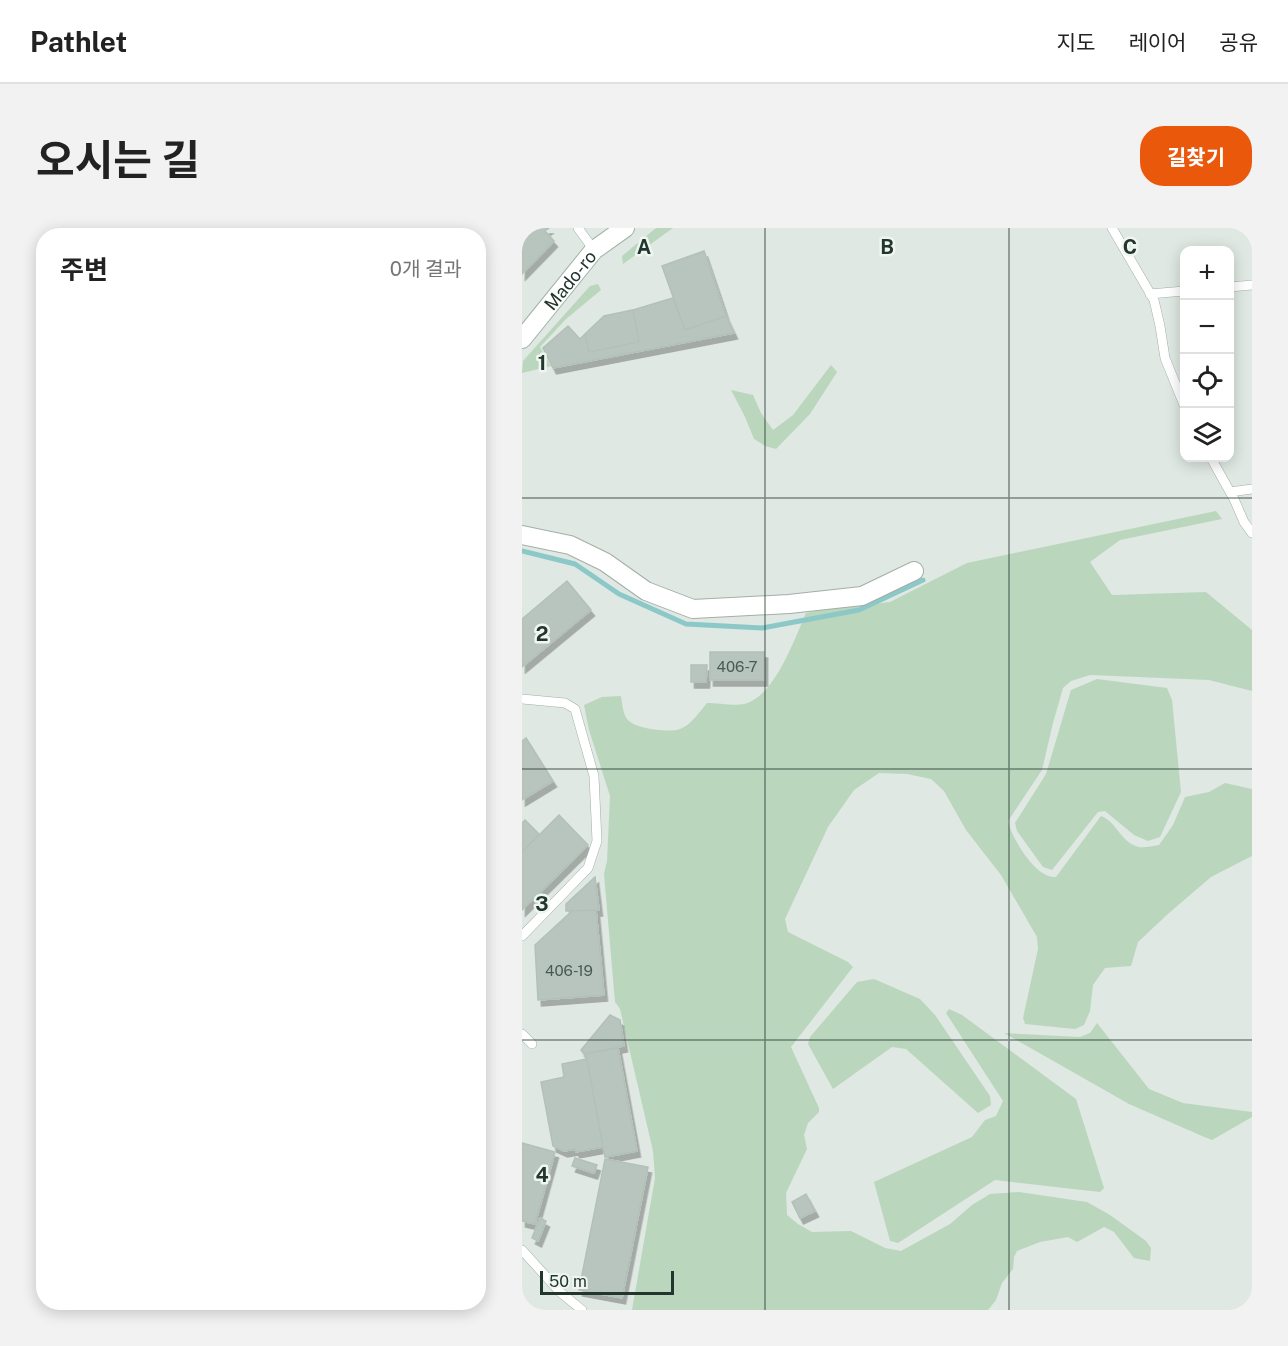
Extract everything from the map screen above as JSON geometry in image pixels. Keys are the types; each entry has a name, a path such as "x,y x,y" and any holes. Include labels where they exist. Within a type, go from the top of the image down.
{"street":[{"name":"Mado-ro","path":"522,339 594,250 625,228"},
{"path":"522,535 570,545 605,562 646,591 693,609 862,596 914,571"}],"lane":[{"path":"578,228 594,250"},
{"path":"1112,228 1150,294 1160,326 1165,358 1180,393"},
{"path":"1234,287 1252,285"},
{"path":"1150,294 1180,291"},
{"path":"1213,462 1252,533"},
{"path":"1230,492 1252,489"},
{"path":"522,699 565,703 575,709 594,776 597,841 588,868 522,936"},
{"path":"522,1034 532,1044"},
{"path":"522,1251 560,1292 582,1310"}],"green space":[{"path":"656,228 673,228 623,264 622,256"},
{"path":"598,284 601,290 566,319 540,347 551,366 522,373 523,361 590,286"},
{"path":"831,365 837,372 810,414 776,449 765,446 754,439 731,390 753,395 761,413 773,430 793,415"},
{"path":"1216,511 1222,519 1120,540 1090,562 1112,595 1206,592 1252,630 1252,691 1209,680 1090,675 1071,681 1063,688 1042,770 1008,821 1014,838 1033,865 1048,876 1056,877 1101,816 1133,845 1149,847 1159,845 1173,825 1185,797 1209,792 1225,783 1252,789 1252,856 1211,877 1169,913 1138,942 1131,966 1105,968 1093,985 1090,1011 1084,1025 1075,1029 1025,1024 1023,1018 1038,949 1037,937 1001,875 966,830 944,791 931,779 907,774 879,773 854,790 828,827 785,919 788,932 848,962 853,967 791,1047 819,1112 808,1123 804,1135 807,1149 786,1193 787,1215 812,1232 851,1231 885,1248 901,1251 950,1224 972,1205 990,1194 1019,1192 1087,1202 1110,1215 1146,1241 1151,1248 1150,1261 1134,1258 1114,1232 1104,1227 1077,1242 1068,1237 1040,1242 1017,1251 1013,1269 1002,1283 996,1300 988,1310 632,1310 655,1178 653,1151 620,1009 615,1002 604,874 607,861 610,796 589,730 584,705 602,697 621,696 625,714 631,722 652,729 668,731 680,729 692,721 707,703 744,704 765,691 782,666 806,613 890,602 967,563"},
{"path":"1097,679 1167,688 1172,700 1181,792 1160,837 1148,841 1134,835 1105,811 1098,812 1052,870 1043,867 1017,831 1015,823 1046,774 1071,690"},
{"path":"874,979 920,999 935,1015 990,1096 991,1105 978,1113 906,1049 892,1047 833,1089 808,1044 810,1037 857,982"},
{"path":"949,1009 962,1015 1076,1099 1104,1188 1100,1192 995,1180 898,1243 890,1241 874,1182 972,1137 985,1120 996,1116 1003,1101 946,1013"},
{"path":"1097,1023 1149,1089 1183,1103 1252,1112 1252,1117 1212,1140 1129,1104 1004,1033 1080,1037 1090,1033"}],"building":[{"path":"522,228 549,228 545,231 554,241 522,274"},
{"path":"704,251 726,316 685,330 662,266"},
{"path":"673,298 685,330 726,316 734,333 553,368 543,348 568,326 580,339 585,334 589,352 639,342 633,310"},
{"path":"633,310 639,342 589,352 585,334 604,316"},
{"path":"567,581 591,610 522,667 522,619"},
{"path":"710,652 764,652 764,680 710,680"},
{"path":"691,665 707,665 706,682 691,682"},
{"path":"526,738 553,781 522,800 522,741"},
{"path":"559,815 588,845 522,910 522,852"},
{"path":"525,820 539,834 522,852 522,823"},
{"path":"595,877 599,910 566,911 566,904"},
{"path":"596,910 604,995 538,1000 535,945 572,911"},
{"path":"610,1015 620,1020 624,1046 584,1054 581,1050"},
{"path":"618,1048 637,1151 605,1157 587,1059 584,1054"},
{"path":"587,1059 603,1147 576,1152 575,1149 564,1151 553,1146 541,1082 564,1077 562,1064"},
{"path":"522,1143 555,1152 535,1224 522,1221"},
{"path":"575,1158 597,1165 594,1173 572,1166"},
{"path":"605,1159 648,1167 622,1298 579,1290"},
{"path":"806,1194 815,1211 800,1218 792,1202"},
{"path":"540,1218 546,1221 538,1241 532,1238"}],"waterway":[{"path":"522,551 575,564 619,594 686,624 762,628 789,623 859,610 923,580"}]}
